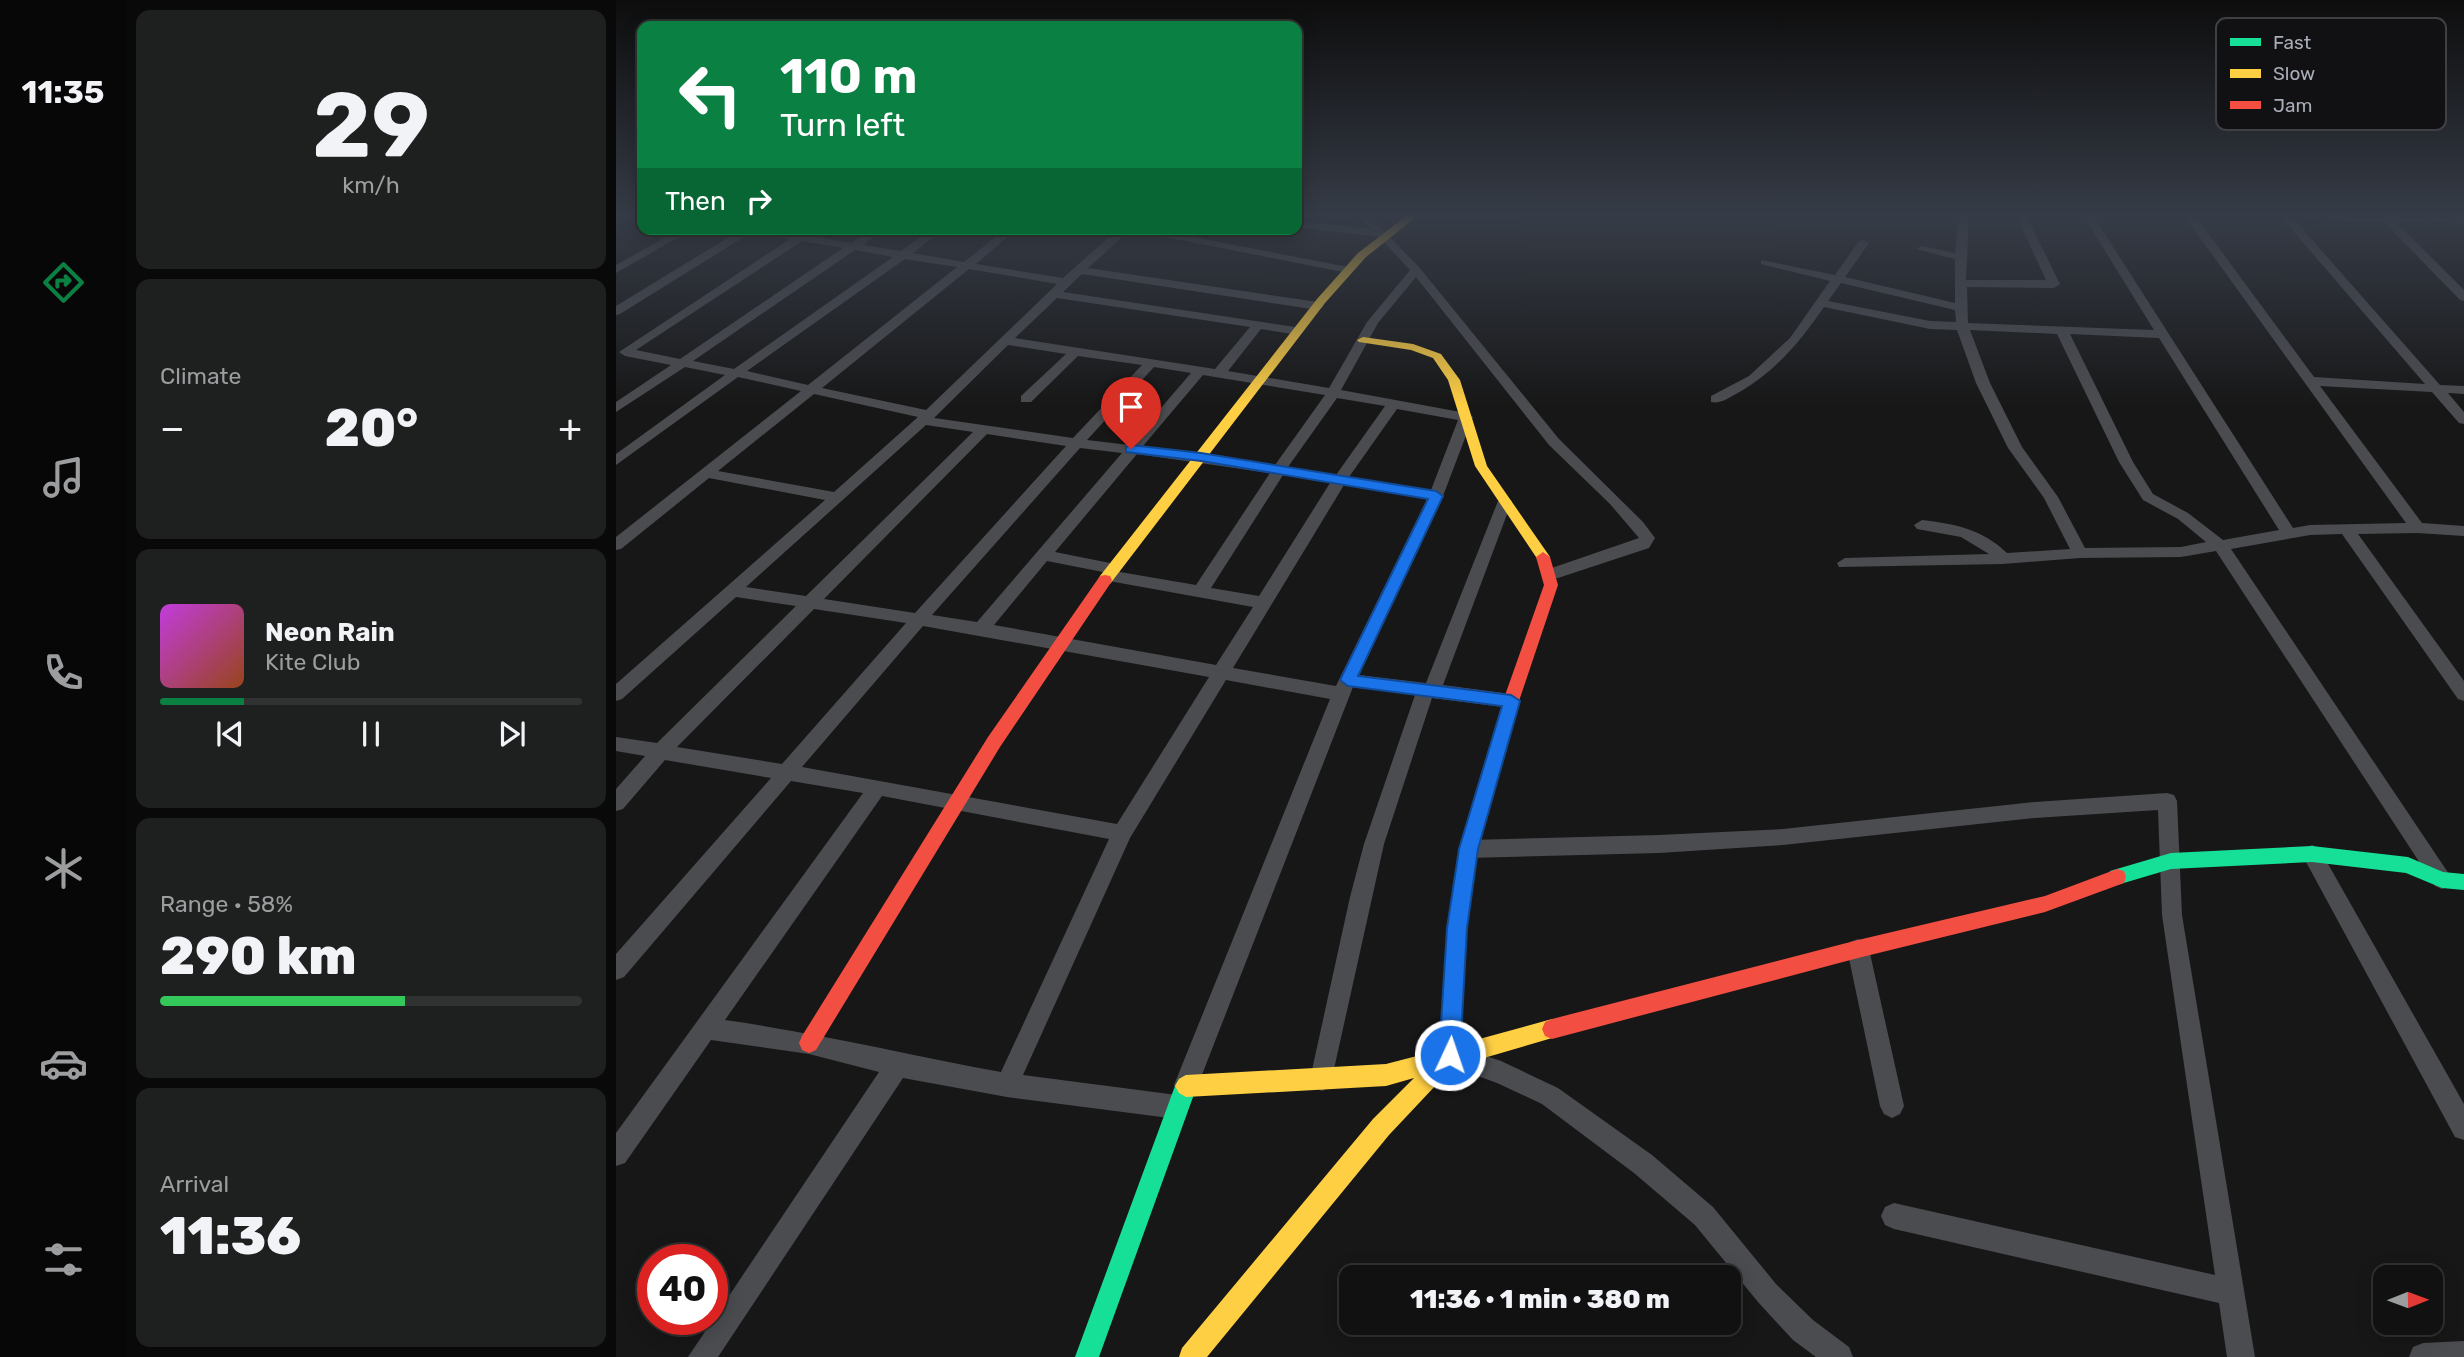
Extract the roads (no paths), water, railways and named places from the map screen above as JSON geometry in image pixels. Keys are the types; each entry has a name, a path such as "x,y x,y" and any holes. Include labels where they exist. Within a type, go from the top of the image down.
{"street":[{"path":"616,311 666,280"},
{"path":"619,353 732,280"},
{"path":"616,408 803,280"},
{"path":"616,461 867,280"},
{"path":"616,545 949,280"},
{"path":"1057,280 1066,282"},
{"path":"1148,280 1318,306"},
{"path":"808,1042 957,801 1059,645 1111,572 1339,280"},
{"path":"1200,592 1279,470 1333,393 1373,322 1407,280"},
{"path":"1423,280 1554,441 1647,538 1644,544 1552,574"},
{"path":"1716,399 1754,379 1771,364 1794,341 1838,280"},
{"path":"1839,280 1961,307"},
{"path":"2052,280 2054,284 1960,283 1962,326 1983,383 2015,449 2051,497 2080,553"},
{"path":"2128,280 2288,533"},
{"path":"2236,280 2417,528"},
{"path":"2342,280 2464,420"},
{"path":"2447,280 2464,297"},
{"path":"616,694 926,418 1066,282"},
{"path":"1055,294 1298,331"},
{"path":"1822,303 1919,323 2161,334"},
{"path":"1219,373 1259,324"},
{"path":"2061,329 2126,462 2148,497 2176,511 2221,545 2442,880"},
{"path":"1191,1357 1237,1305 1402,1101 1450,1055 1457,928 1468,849 1511,701 1552,585 1552,574 1545,557 1476,455 1453,382 1439,358 1432,352 1363,340"},
{"path":"1008,341 1395,402 1466,417"},
{"path":"1027,399 1076,351"},
{"path":"619,353 736,373 983,430 1201,457 1436,496"},
{"path":"616,970 918,619 1075,443 1151,363"},
{"path":"981,629 1200,370"},
{"path":"2310,381 2464,390"},
{"path":"1007,1085 1122,833 1339,481 1395,402"},
{"path":"1087,1357 1177,1107 1344,687 1436,496 1466,417"},
{"path":"616,803 660,752 983,430"},
{"path":"706,473 835,497"},
{"path":"1322,1079 1360,897 1374,844 1429,691 1505,501"},
{"path":"1922,525 1976,535 1985,540 2003,559"},
{"path":"1845,563 2003,559 2080,553 2181,552 2288,533 2346,529 2417,528 2462,534"},
{"path":"2346,529 2464,694"},
{"path":"1042,555 1200,592 1264,603"},
{"path":"730,590 981,629 1221,672 1344,687 1429,691 1511,701"},
{"path":"616,744 957,801 1122,833"},
{"path":"616,1154 877,789"},
{"path":"1468,849 1659,844 1783,837 2035,810 2166,801 2172,915 2241,1357"},
{"path":"1186,1084 1386,1075 1450,1055 1858,949 2045,904 2100,882 2171,861 2312,854 2373,858 2408,865 2442,880 2464,882"},
{"path":"2312,854 2464,1128"},
{"path":"1858,949 1892,1106"},
{"path":"707,1028 808,1042 898,1065 1007,1085 1177,1107"},
{"path":"1450,1055 1501,1073 1550,1096 1643,1164 1704,1216 1768,1293 1803,1330 1839,1357"},
{"path":"702,1357 898,1065"},
{"path":"1894,1216 2231,1292"},
{"path":"2423,1357 2464,1355"}]}
